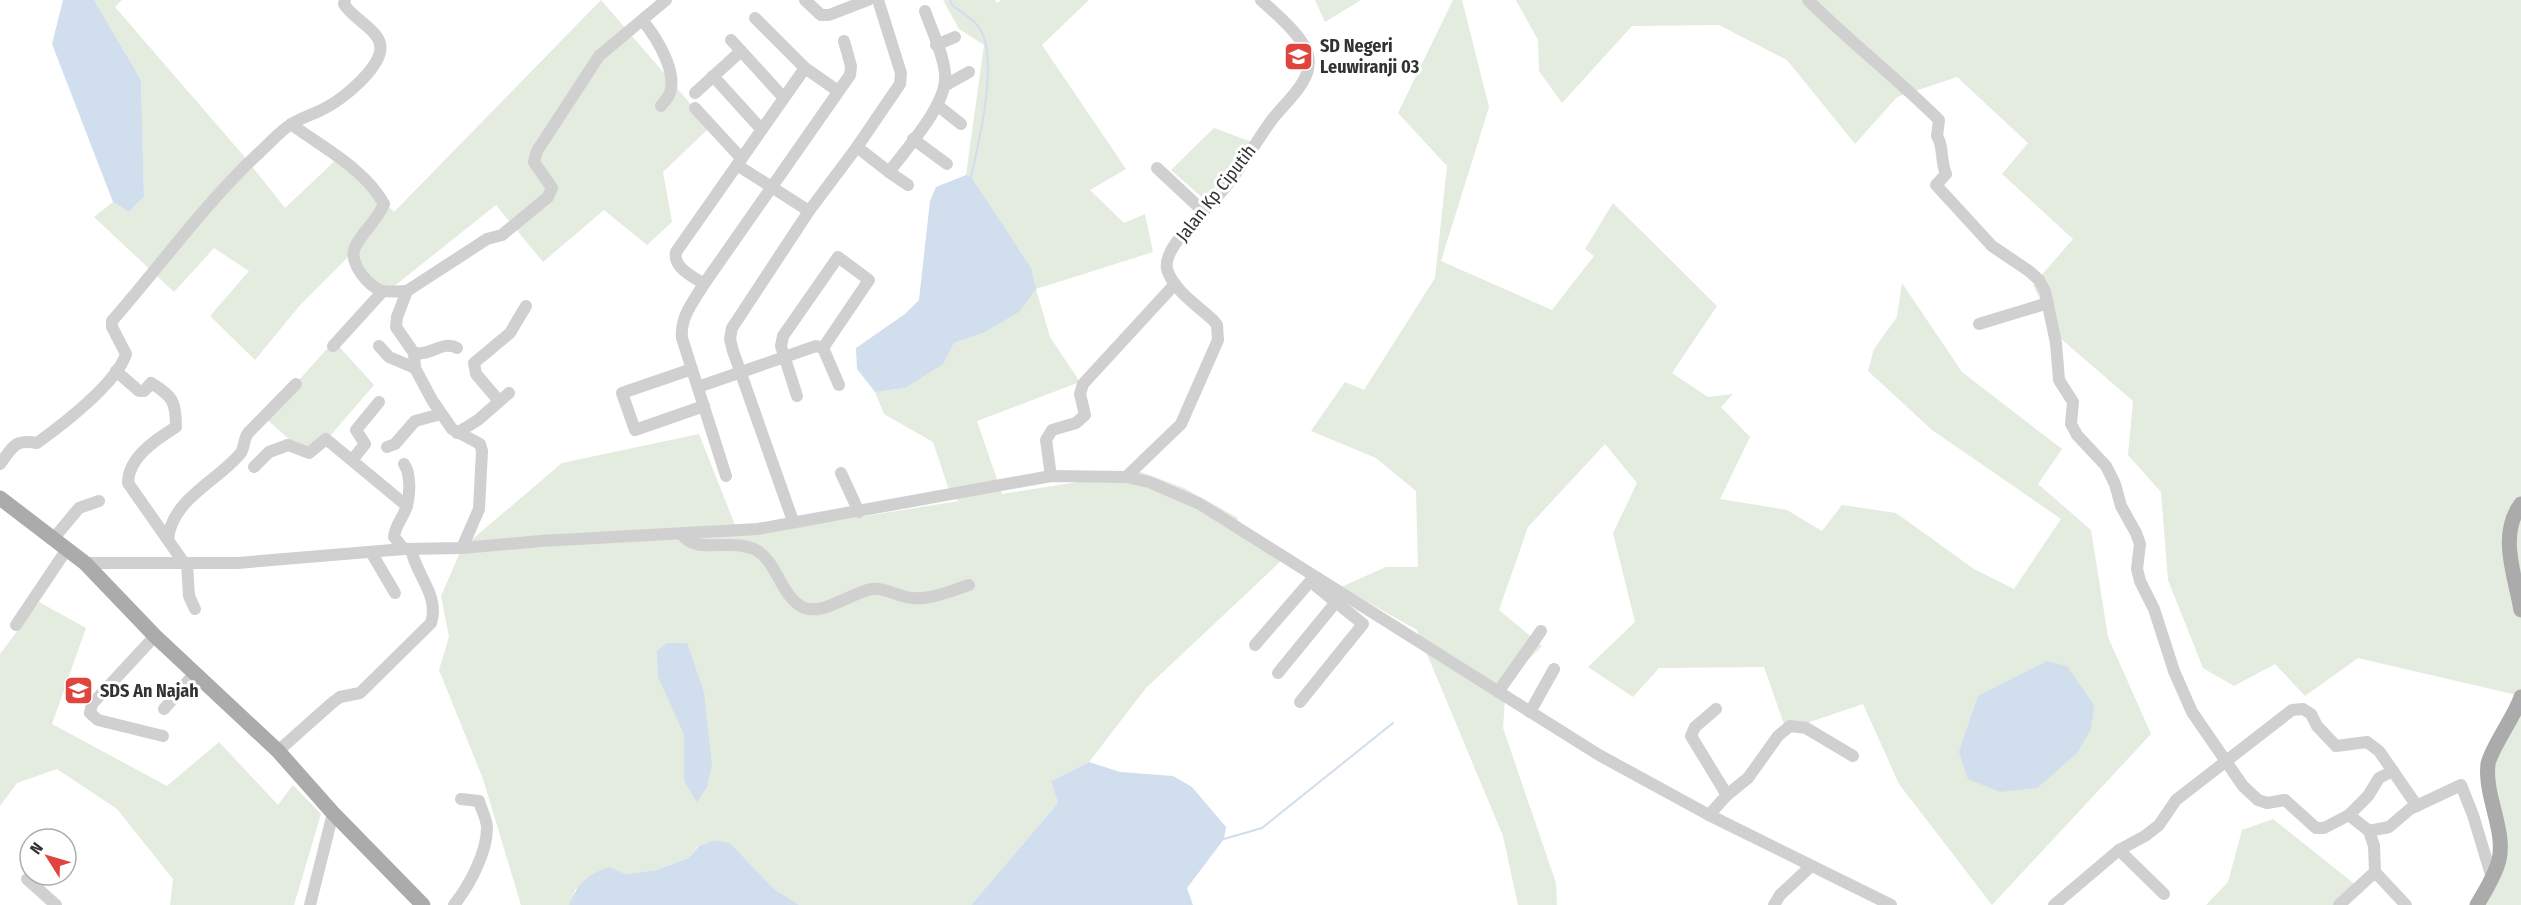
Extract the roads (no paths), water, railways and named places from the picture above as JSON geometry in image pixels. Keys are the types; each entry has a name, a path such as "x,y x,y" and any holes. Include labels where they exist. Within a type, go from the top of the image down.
{"main road":[{"path":"0,498 85,563 155,636 278,751 333,813 423,905"},
{"path":"2521,504 2510,522 2508,537 2521,610"},
{"path":"2477,905 2492,878 2499,860 2500,849 2489,788 2488,762 2521,698"}],"street":[{"path":"0,464 16,443 23,440 37,443 63,425 95,395 116,371 126,354 112,327 112,321 230,180 291,124 328,107 357,85 380,53 381,43 376,34 350,14 344,4 345,0"},
{"path":"291,124 328,152 349,163 384,204 378,218 353,251 359,270 374,287 383,291 407,291 487,239 502,235 548,197 552,188 534,162 537,151 599,56 666,0"},
{"path":"805,0 821,15 829,15 868,0"},
{"path":"793,521 730,339 732,328 809,211 900,84 901,73 878,0"},
{"name":"Jalan Kp Ciputih","path":"1175,284 1167,268 1168,257 1178,241 1228,184 1309,70 1308,54 1301,43 1284,21 1261,0"},
{"path":"1808,0 1841,33 1912,93 1939,120 1937,136 1942,143 1940,161 1946,174 1936,185 1992,246 2039,280 2048,303 2056,343 2059,381 2073,402 2071,424 2077,435 2106,465 2115,484 2121,506 2140,544 2137,569 2140,581 2154,609 2174,671 2192,712 2243,786 2258,800 2267,803 2286,800 2316,828 2324,828 2349,815 2368,796 2379,778 2393,771"},
{"path":"889,172 937,105 946,85 945,72 925,11"},
{"path":"755,18 805,68 838,92"},
{"path":"643,21 667,58 671,88 660,106"},
{"path":"936,45 955,38"},
{"path":"731,40 783,97"},
{"path":"726,476 682,338 681,327 684,317 704,284 850,75 851,66 844,41"},
{"path":"695,93 741,51"},
{"path":"704,284 677,265 674,259 676,252 805,68"},
{"path":"946,85 969,72"},
{"path":"713,76 761,129"},
{"path":"937,105 961,124"},
{"path":"695,108 739,161 771,187 809,211"},
{"path":"913,140 947,164"},
{"path":"857,147 908,185"},
{"path":"1157,168 1203,212"},
{"path":"797,396 782,346 783,336 838,257 868,280 823,348"},
{"path":"1051,476 1046,440 1052,430 1076,423 1084,415 1080,394 1083,384 1175,284 1217,325 1218,340 1180,424 1126,477"},
{"path":"333,346 383,291"},
{"path":"407,291 397,317 396,327 414,353 415,368 441,414 457,433 476,440 482,451 479,509 462,548"},
{"path":"1979,324 2048,303"},
{"path":"457,433 478,420 504,397 476,374 474,363 510,333 526,306"},
{"path":"414,353 423,355 453,345 457,348"},
{"path":"379,346 389,357 415,368"},
{"path":"698,387 816,346 823,348"},
{"path":"823,348 839,385"},
{"path":"692,369 622,393 634,430 704,406"},
{"path":"116,371 140,391 144,391 151,383 167,392 176,407 176,427 148,444 128,475 131,488 186,564 189,596 195,609"},
{"path":"168,540 177,512 221,474 242,452 243,439 296,384"},
{"path":"352,459 365,444 356,430 379,402"},
{"path":"387,447 395,444 415,421 441,414"},
{"path":"254,467 269,452 279,448 293,445 309,453 326,439 407,506"},
{"path":"278,751 340,697 360,693 430,624 434,614 432,598 408,549 394,537 395,529 407,506 409,477 404,464"},
{"path":"841,473 859,512"},
{"path":"85,563 237,563 408,549 462,548 541,541 758,529 793,521 915,502 974,488 1051,476 1126,477 1149,482 1200,504 1313,579 1599,754 1709,815 1891,905"},
{"path":"54,538 79,508 99,501"},
{"path":"682,534 692,545 733,543 754,549 770,566 788,596 801,607 811,610 827,607 873,589 909,598 925,599 969,585"},
{"path":"16,625 67,549"},
{"path":"370,552 395,593"},
{"path":"1300,702 1363,624 1313,579"},
{"path":"1255,645 1313,579"},
{"path":"1278,673 1336,602"},
{"path":"1498,692 1541,631"},
{"path":"155,636 92,705 90,713 98,720 163,736"},
{"path":"1530,712 1554,669"},
{"path":"164,709 195,674"},
{"path":"1716,709 1695,727 1691,736 1727,795"},
{"path":"2054,905 2120,850 2159,825 2176,800 2292,710 2303,709 2311,714 2317,726 2336,746 2367,742 2379,751 2417,806"},
{"path":"1709,815 1727,795 1748,778 1778,736 1790,726 1806,729 1853,756"},
{"path":"2369,831 2389,827 2417,806 2461,785 2473,815 2492,878"},
{"path":"454,905 466,890 480,859 487,827 479,801 460,799"},
{"path":"310,905 333,813"},
{"path":"2349,815 2369,831 2374,846 2375,872 2406,905"},
{"path":"2120,850 2164,894"},
{"path":"1773,905 1780,895 1812,866"},
{"path":"2339,905 2375,872"},
{"path":"36,887 56,905"}],"water":[{"path":"63,0 94,0 141,80 144,197 129,212 113,202 52,44"},
{"path":"966,175 971,177 1031,268 1036,289 1019,312 983,333 954,343 943,364 905,388 875,392 857,369 856,348 905,314 919,300 930,201 936,187"},
{"path":"667,643 687,643 704,693 712,765 707,787 697,802 684,781 684,734 658,677 657,651"},
{"path":"2047,661 2067,666 2094,705 2091,729 2077,753 2037,788 2000,792 1968,779 1959,752 1978,696"},
{"path":"1089,762 1120,772 1173,776 1192,787 1226,827 1224,839 1187,888 1193,905 971,905 1058,803 1051,781"},
{"path":"714,840 730,843 773,888 799,905 569,905 580,885 603,869 610,867 625,874 657,870 688,858 699,846"}],"waterway":[{"path":"950,0 952,5 980,29 988,60 986,102 971,177"},
{"path":"1224,839 1262,828 1393,723"}],"place":[{"name":"SD Negeri Leuwiranji 03","path":"1299,56"},
{"name":"SDS An Najah","path":"79,691"}]}
